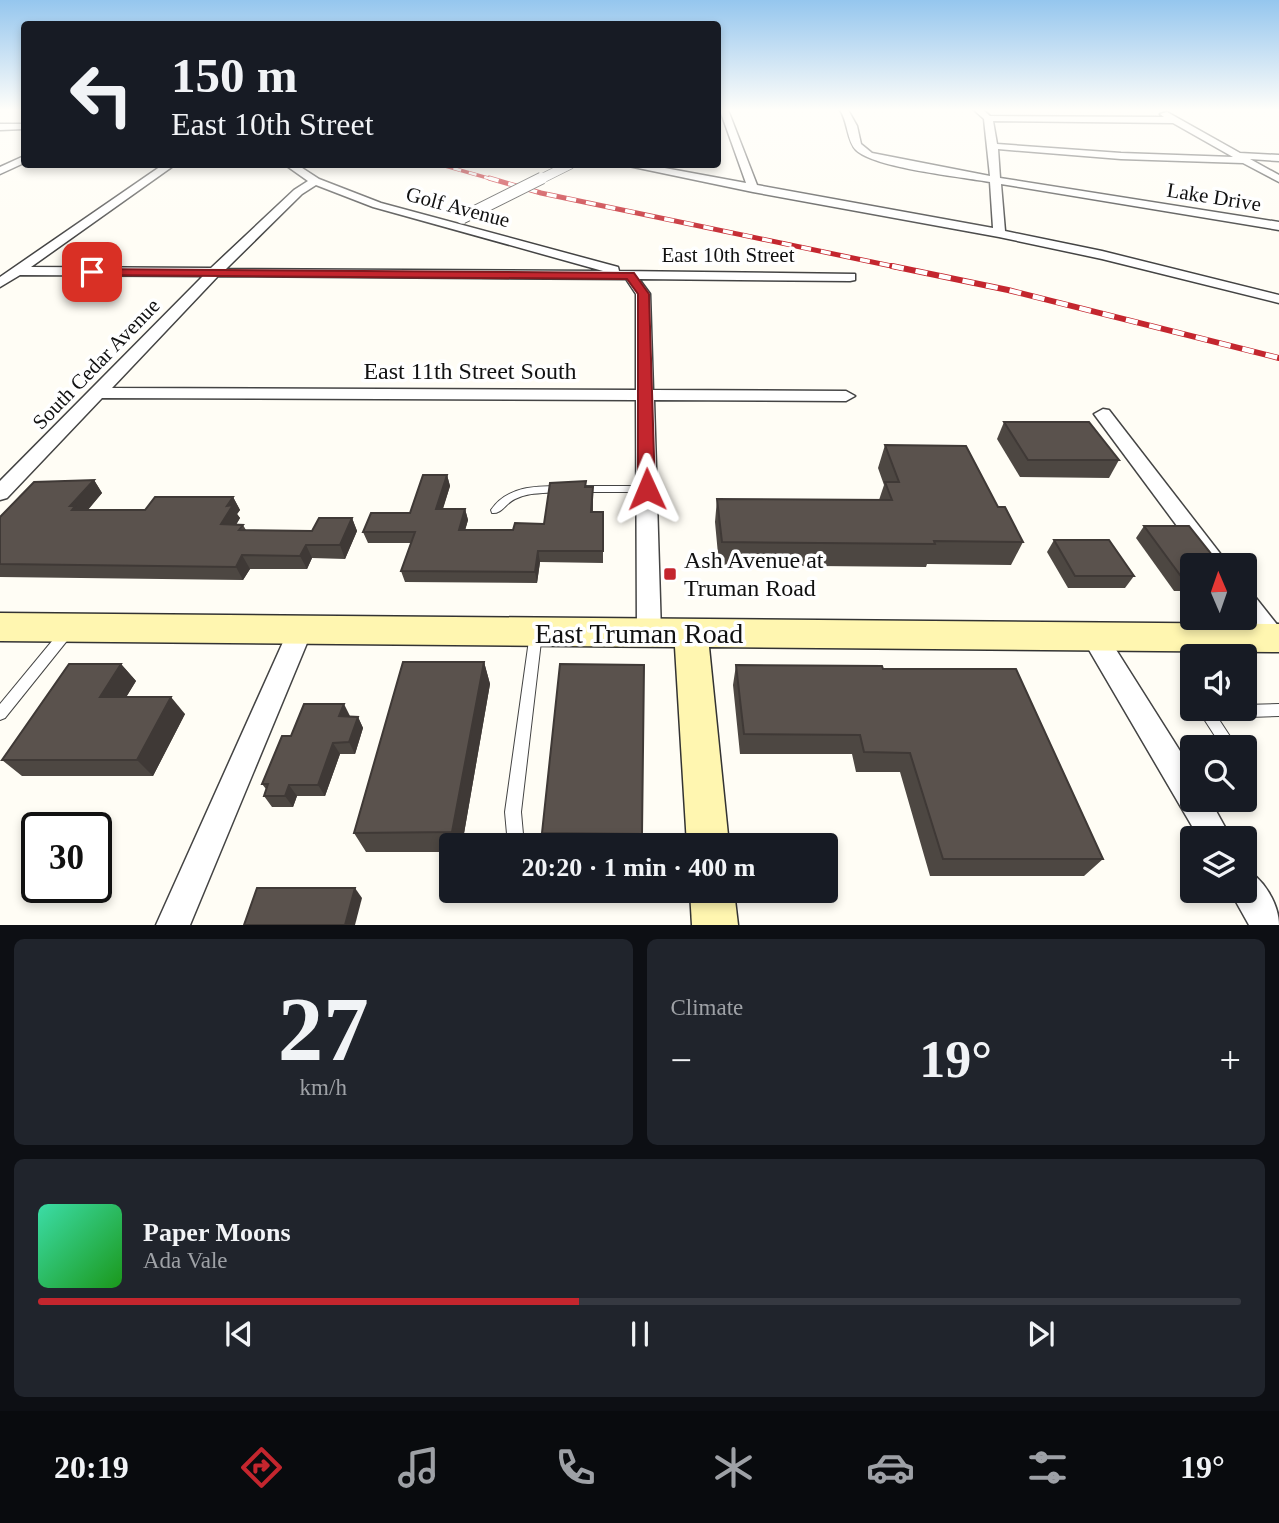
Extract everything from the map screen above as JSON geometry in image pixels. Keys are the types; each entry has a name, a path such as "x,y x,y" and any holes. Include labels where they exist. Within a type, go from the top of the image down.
{"main road":[{"name":"East Truman Road","path":"0,627 1094,636 1277,640"},
{"path":"691,634 707,833"},
{"path":"713,903 715,925"}],"street":[{"path":"740,153 753,189"},
{"name":"Lake Drive","path":"864,153 996,181 1279,226"},
{"path":"994,153 999,233"},
{"path":"1093,153 1245,160"},
{"path":"1236,154 1279,158"},
{"path":"1236,154 1279,179"},
{"path":"0,171 21,160"},
{"path":"0,282 165,168"},
{"name":"Golf Avenue","path":"295,168 315,181 377,205 456,222 626,276"},
{"path":"456,222 562,168"},
{"path":"645,168 999,233 1102,255 1279,299"},
{"name":"South Cedar Avenue","path":"0,493 94,393 214,273 298,192 315,181"},
{"name":"East 10th Street","path":"18,271 850,276"},
{"path":"626,276 643,294 649,633"},
{"name":"East 11th Street South","path":"94,393 846,396"},
{"path":"1103,414 1209,553"},
{"path":"1257,616 1277,640"},
{"path":"173,925 300,631"},
{"path":"1094,636 1180,776"},
{"path":"1255,903 1268,925"}],"lane":[{"path":"496,510 506,499 530,491 647,489"},
{"path":"0,714 70,628"},
{"path":"515,833 513,813 536,633"},
{"path":"1222,735 1211,719 1214,712 1279,710"}],"building":[{"path":"1004,422 1089,422 1119,460 1028,460"},
{"path":"885,445 966,446 998,507 1005,507 1023,542 722,542 717,499 892,500 885,482 899,482"},
{"path":"423,475 447,475 436,509 465,509 459,530 513,530 515,523 544,524 550,483 586,481 585,487 593,487 591,512 603,512 603,551 538,551 535,572 401,571 415,532 363,532 371,513 410,513"},
{"path":"94,480 70,506 75,506 72,510 145,510 155,497 233,497 227,506 233,505 221,524 243,525 239,530 312,531 319,518 352,518 340,545 306,545 300,556 242,555 236,567 0,564 0,517 34,482"},
{"path":"1144,526 1189,526 1210,553 1180,553 1180,575"},
{"path":"1054,540 1109,540 1134,576 1075,576"},
{"path":"403,662 484,662 452,832 354,833"},
{"path":"69,664 121,664 100,697 171,697 137,760 2,760"},
{"path":"560,664 644,665 642,833 542,833"},
{"path":"736,665 1016,669 1103,859 943,859 910,753 864,752 860,735 744,734"},
{"path":"304,704 344,704 339,716 358,717 349,742 333,743 318,785 289,785 285,796 264,796 268,784 262,784 282,736 291,736"},
{"path":"257,888 355,888 345,925 244,925"}],"railway":[{"path":"452,168 495,180"},
{"path":"489,178 541,193 901,268"},
{"path":"892,266 1008,290 1279,358"}],"place":[{"name":"Ash Avenue at Truman Road","path":"670,574"}],"route":[{"path":"92,272 630,276 643,294 647,489"}]}
